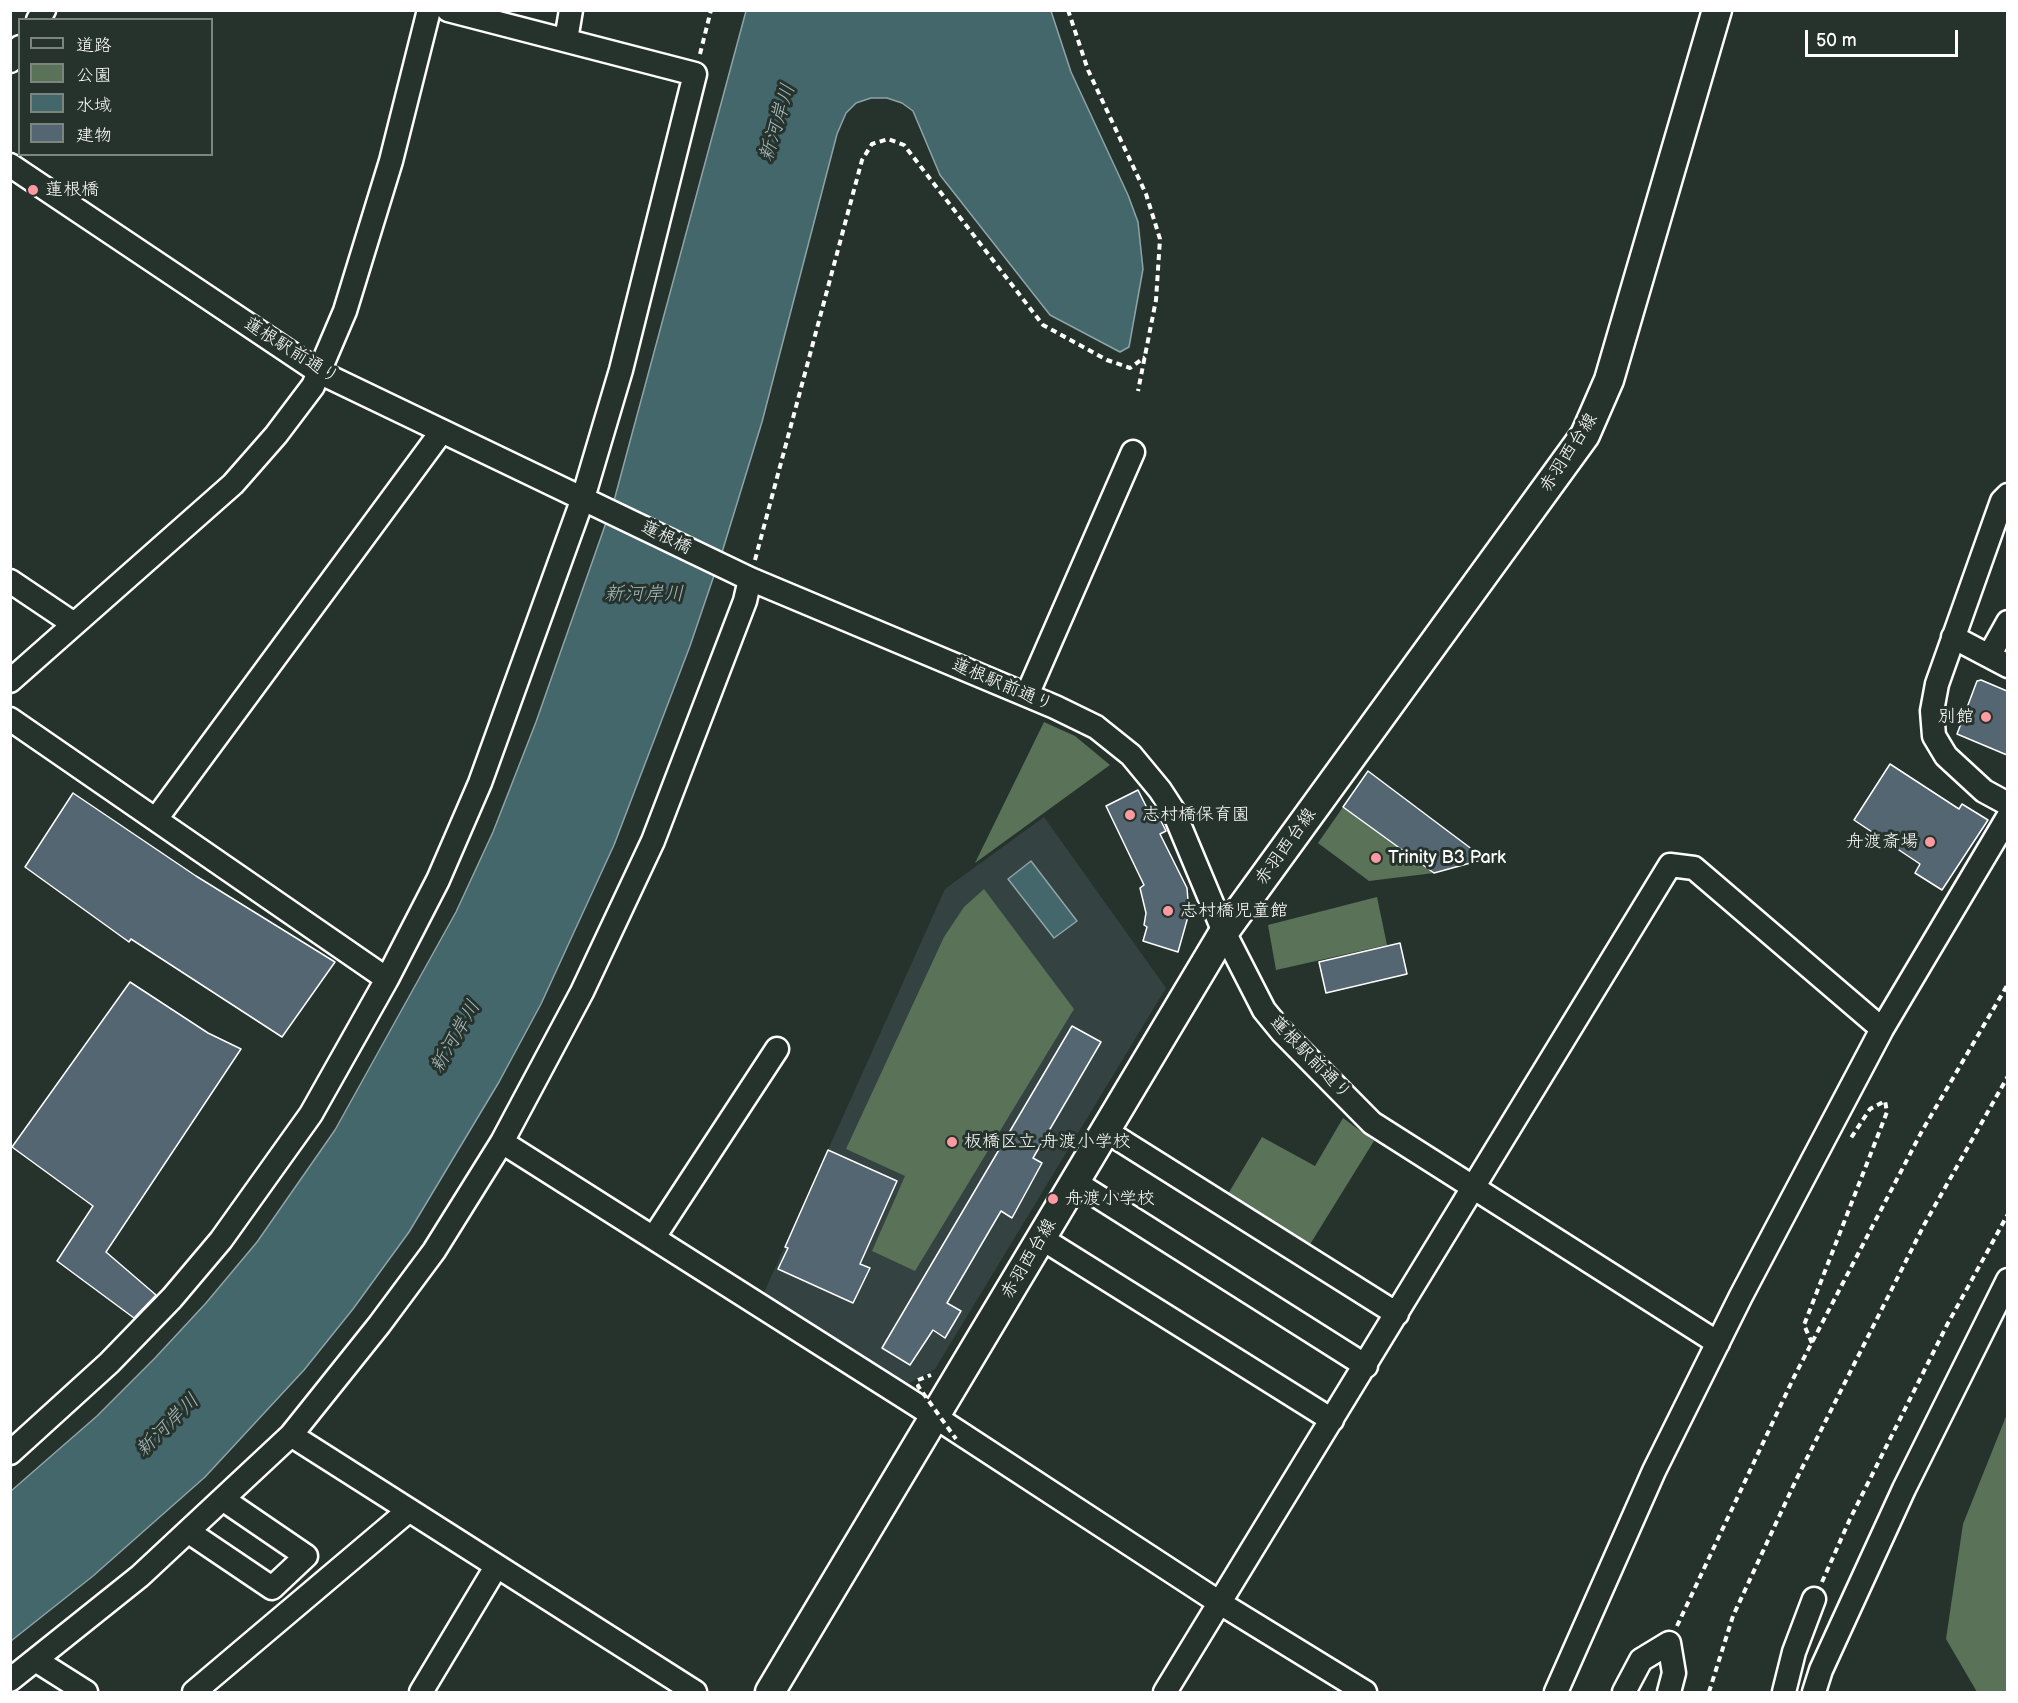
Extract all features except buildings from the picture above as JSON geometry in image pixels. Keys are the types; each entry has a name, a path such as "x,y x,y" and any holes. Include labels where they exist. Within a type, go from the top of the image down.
{"main road":[{"name":"赤羽西台線","path":"770,1692 1224,932 1573,452 1594,418 1609,380 1717,10"}],"street":[{"path":"10,681 233,484 276,435 313,386 345,311 391,161 429,10"},
{"path":"10,1454 109,1364 172,1298 222,1240 311,1114 387,979 438,880 480,783 587,501 695,74 448,10"},
{"path":"566,40 571,10"},
{"name":"蓮根駅前通り","path":"10,165 320,372 587,501"},
{"path":"156,819 441,431"},
{"path":"1027,695 1133,452"},
{"path":"2006,494 1936,684 1932,711 1934,736 1946,756 1966,776 2007,804"},
{"name":"蓮根橋","path":"587,501 746,576"},
{"path":"10,1680 92,1618 224,1500 291,1435 379,1325 434,1251 502,1142 582,992 653,841 745,601 746,576"},
{"name":"蓮根駅前通り","path":"746,576 1027,695 1096,728 1131,755 1160,790 1180,824 1224,932 1264,1010 1282,1032 1372,1123 1718,1343"},
{"path":"10,581 74,624"},
{"path":"1953,638 1998,661 2007,622"},
{"path":"10,718 387,979"},
{"path":"1556,1692 1654,1471 1718,1343 1882,1029 2007,817"},
{"path":"1165,1692 1670,865 1694,868 1882,1029"},
{"path":"654,1237 777,1049"},
{"path":"1106,1131 1397,1314"},
{"path":"502,1142 654,1237 1220,1603 1365,1692"},
{"path":"1075,1182 1366,1366"},
{"path":"1041,1238 1332,1420"},
{"path":"1814,1692 1821,1670 1904,1489 2007,1280"},
{"path":"291,1435 696,1692"},
{"path":"189,1532 272,1587 306,1556 224,1500"},
{"path":"194,1692 408,1510"},
{"path":"421,1692 496,1567"},
{"path":"1784,1692 1794,1652 1814,1599"},
{"path":"1624,1692 1641,1660 1669,1643 1674,1673 1669,1692"},
{"path":"37,1661 86,1692"}],"path":[{"path":"695,74 711,10"},
{"path":"1068,10 1088,70 1146,194 1160,239 1156,300 1138,391"},
{"path":"746,576 862,160 872,144 888,139 904,145 1043,325 1115,363 1130,368 1145,357"},
{"path":"1669,1643 1812,1343 1922,1131 2007,984"},
{"path":"1709,1692 1733,1616 1796,1480 1924,1225 2007,1076"},
{"path":"1812,1343 1804,1325 1887,1112 1885,1101 1870,1109 1844,1148"},
{"path":"1814,1599 1850,1519 1937,1345 2007,1214"},
{"path":"912,1384 931,1373 933,1378 918,1386 956,1439"}],"shaded area":[{"name":"板橋区立 舟渡小学校","path":"1044,817 1166,988 935,1369 906,1385 762,1297 945,889"}],"green space":[{"path":"1044,722 1075,736 1110,765 975,863"},
{"name":"Trinity B3 Park","path":"1343,807 1434,873 1369,881 1318,843"},
{"path":"984,889 1074,1009 915,1271 872,1251 905,1176 846,1149 944,937 964,907"},
{"path":"1377,897 1387,945 1276,970 1268,925"},
{"path":"1343,1118 1374,1141 1309,1246 1228,1194 1262,1137 1315,1166"},
{"path":"2007,1414 2007,1692 1977,1692 1946,1639 1963,1524"}],"water":[{"name":"新河岸川","path":"746,11 1051,11 1071,72 1128,195 1138,222 1143,269 1129,347 1120,352 1050,315 940,175 913,111 902,103 887,98 871,98 856,103 846,113 837,134 762,422 690,646 614,845 541,1004 499,1082 409,1232 353,1309 304,1370 205,1477 93,1576 11,1641 11,1491 97,1416 155,1358 206,1303 257,1242 335,1130 456,912 493,832 536,722 615,497"},
{"path":"1031,861 1077,921 1054,938 1008,879"}],"place":[{"name":"蓮根橋","path":"33,190"},
{"name":"別館","path":"1986,717"},
{"name":"志村橋保育園","path":"1130,815"},
{"name":"舟渡斎場","path":"1930,842"},
{"name":"Trinity B3 Park","path":"1376,858"},
{"name":"志村橋児童館","path":"1168,911"},
{"name":"板橋区立 舟渡小学校","path":"952,1142"},
{"name":"舟渡小学校","path":"1053,1199"}]}
